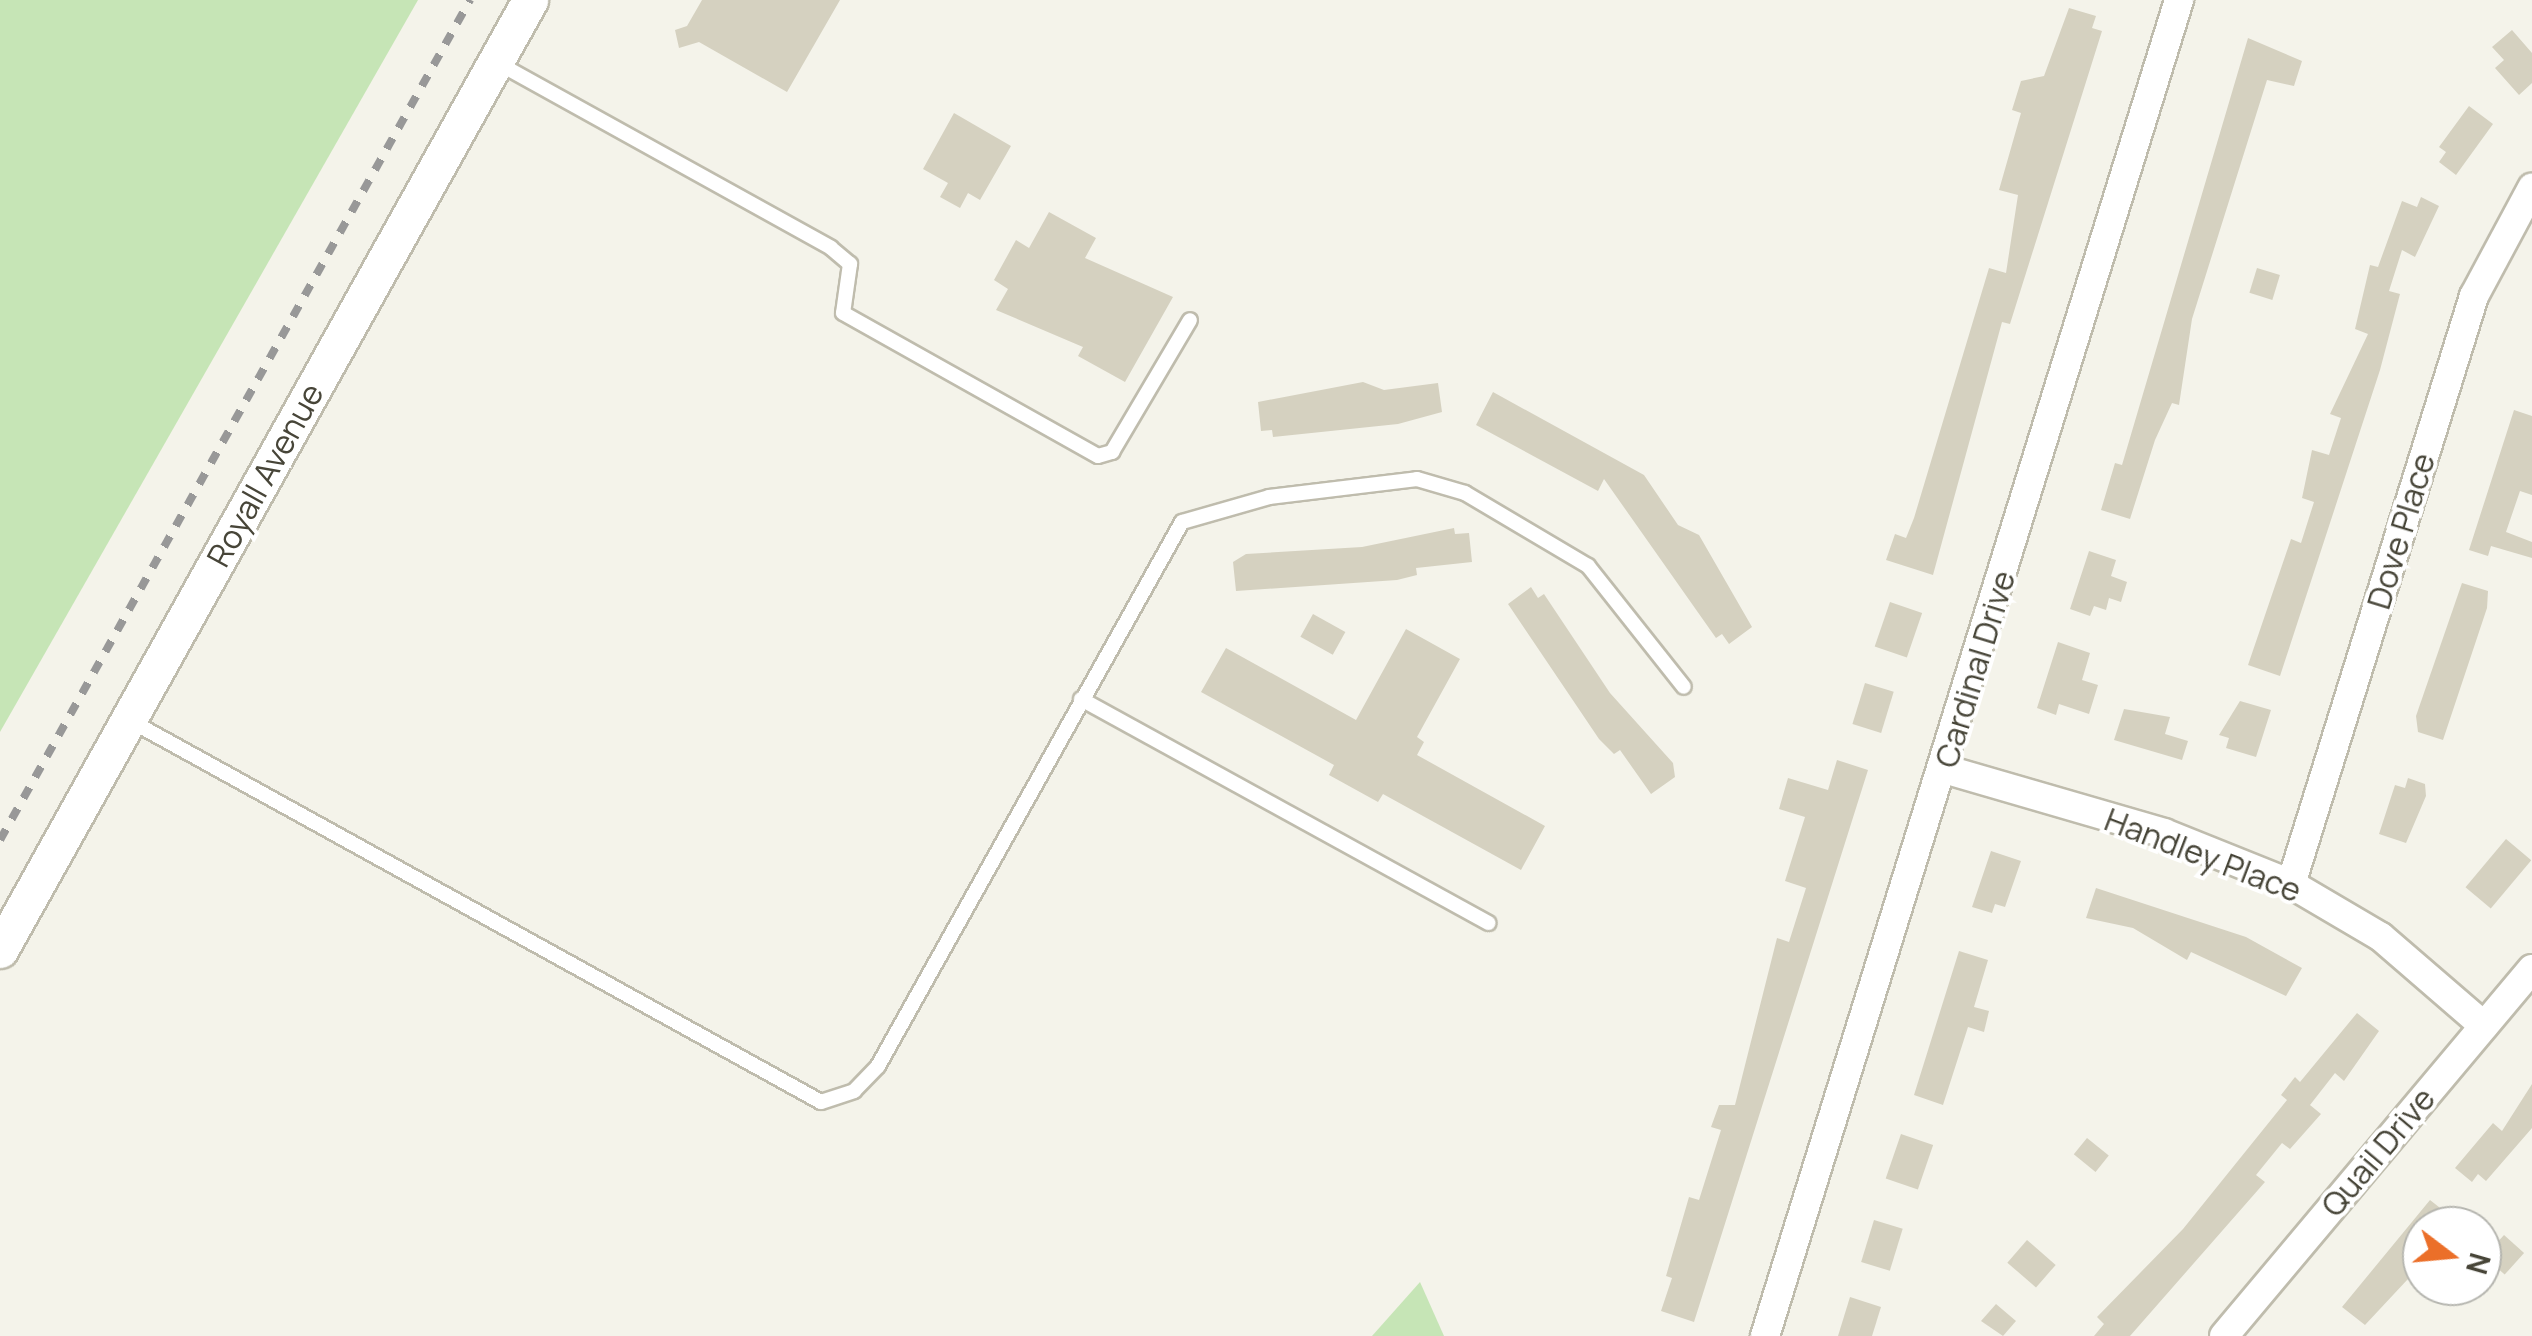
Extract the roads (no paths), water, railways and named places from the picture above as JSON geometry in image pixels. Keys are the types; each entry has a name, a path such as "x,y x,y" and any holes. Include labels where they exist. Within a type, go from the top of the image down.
{"street":[{"name":"Royall Avenue","path":"0,950 530,0"},
{"name":"Cardinal Drive","path":"1765,1336 1944,769 2179,0"},
{"name":"Dove Place","path":"2291,884 2474,296 2532,188"},
{"name":"Handley Place","path":"1944,769 2164,833 2291,884 2381,937 2484,1026"},
{"name":"Quail Drive","path":"2224,1336 2532,969"}],"lane":[{"path":"495,62 830,248 850,264 843,314 1098,456 1112,452 1190,320"},
{"path":"128,720 821,1102 854,1091 878,1066 1182,522 1269,497 1418,479 1480,500 1588,566 1684,686"},
{"path":"1082,699 1489,922"}],"railway":[{"path":"0,840 470,0"}]}
